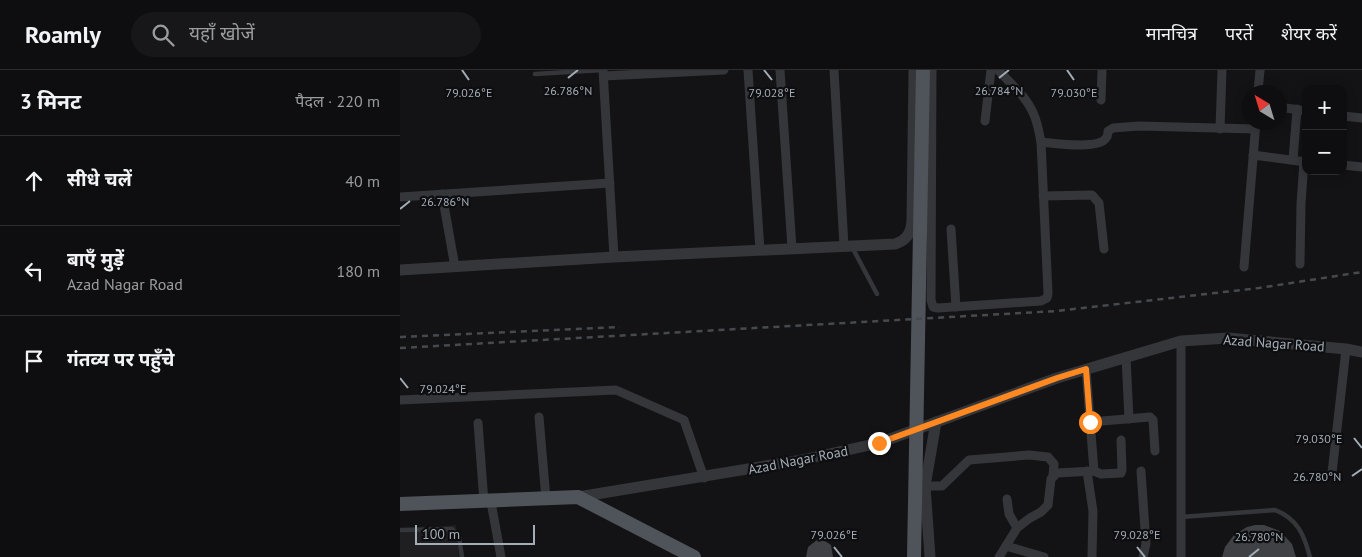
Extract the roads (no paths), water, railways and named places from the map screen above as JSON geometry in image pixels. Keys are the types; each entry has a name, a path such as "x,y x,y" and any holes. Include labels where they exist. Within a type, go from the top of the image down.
{"main road":[{"path":"914,557 923,70"},
{"path":"400,504 578,498 694,557"}],"street":[{"path":"614,257 603,72 724,70"},
{"path":"748,70 760,250"},
{"path":"780,70 792,248"},
{"path":"834,70 847,246"},
{"path":"400,270 614,257 895,244 903,241 912,229 914,70"},
{"path":"932,70 930,300 933,306 938,308 1041,301 1047,298 1040,142 1035,116 1024,98 998,70"},
{"path":"985,121 991,70"},
{"path":"1101,100 1102,70"},
{"path":"1220,128 1222,70"},
{"path":"1259,85 1260,70"},
{"path":"1287,108 1301,110 1293,160"},
{"path":"1347,116 1362,118"},
{"path":"1040,142 1092,145 1101,143 1106,138 1108,131 1113,128 1139,126 1242,127"},
{"path":"1244,266 1256,130"},
{"path":"1253,155 1302,161"},
{"path":"1347,165 1362,166"},
{"path":"1300,264 1304,175"},
{"path":"400,197 610,183"},
{"path":"442,194 455,267"},
{"path":"1043,196 1092,195 1098,203 1104,249"},
{"path":"952,229 956,307"},
{"name":"Azad Nagar Road","path":"578,498 704,478 802,460 879,443 1086,369 1181,342 1228,338 1362,352"},
{"path":"1181,342 1181,557"},
{"path":"1332,473 1346,349"},
{"path":"1126,357 1129,419"},
{"path":"1086,369 1093,511 1092,557"},
{"path":"400,400 616,390 684,420 704,478"},
{"path":"539,417 546,499"},
{"path":"1090,422 1152,418 1154,423 1155,450"},
{"path":"930,557 924,486 936,422"},
{"path":"478,423 487,502 501,557"},
{"path":"1053,475 1057,473 1090,471 1106,474 1122,472 1120,440"},
{"path":"924,486 942,486 970,460 1029,454 1048,457 1054,464 1048,505 1017,528 999,557"},
{"path":"1141,471 1146,544 1143,557"},
{"path":"1007,499 1009,514 1017,528"},
{"path":"1006,546 1044,557"}],"lane":[{"path":"535,74 603,72"},
{"path":"847,246 877,294"},
{"path":"1181,517 1274,510 1293,520 1304,537 1310,557"},
{"path":"400,530 452,529 462,544 462,557"}],"railway":[{"path":"400,348 1057,311 1259,288 1362,272"},
{"path":"400,337 620,327"}]}
